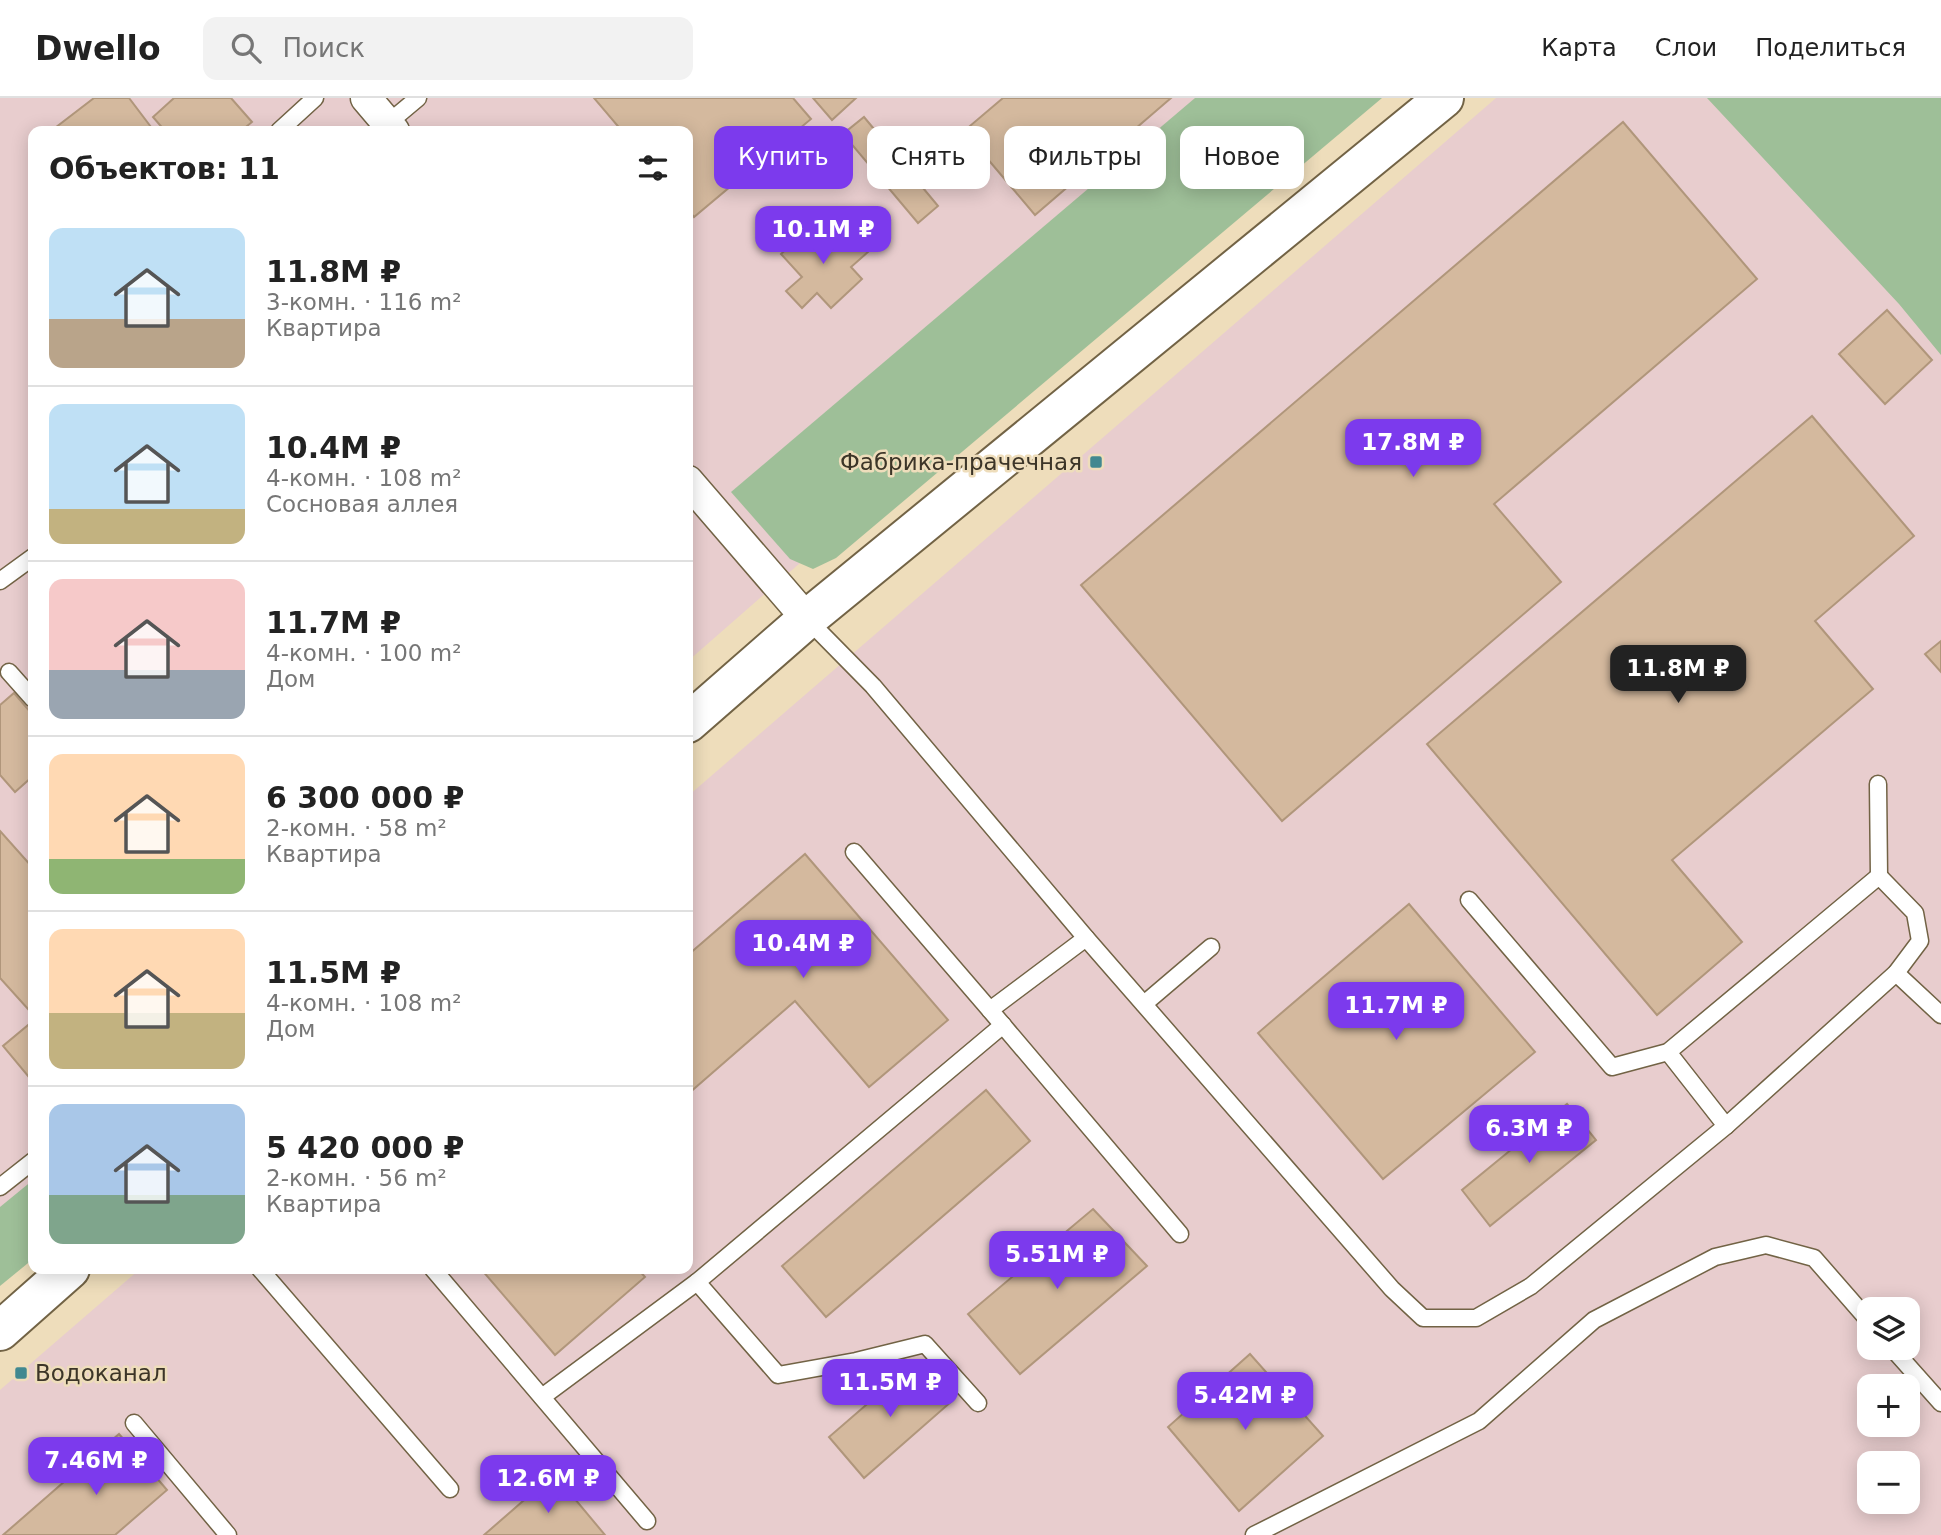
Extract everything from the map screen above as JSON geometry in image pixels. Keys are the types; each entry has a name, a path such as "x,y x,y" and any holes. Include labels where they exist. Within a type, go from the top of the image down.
{"main road":[{"path":"693,719 807,619 1444,98"},
{"path":"0,1331 64,1274"}],"street":[{"path":"366,98 389,126"},
{"path":"693,487 807,619"}],"lane":[{"path":"284,126 315,98"},
{"path":"393,126 418,98"},
{"path":"0,581 28,561"},
{"path":"807,619 873,686 1086,938 1392,1289 1423,1318 1475,1318 1531,1286 1726,1126 1896,974 1920,942 1915,913 1879,876 1878,784"},
{"path":"9,672 28,693"},
{"path":"854,852 1180,1234"},
{"path":"1469,900 1612,1067 1668,1052 1879,876"},
{"path":"990,1010 1086,938"},
{"path":"1144,1004 1212,947"},
{"path":"1896,974 1941,1015"},
{"path":"542,1397 697,1282 1003,1025"},
{"path":"1668,1052 1726,1126"},
{"path":"2,1181 28,1164"},
{"path":"1254,1535 1479,1421 1594,1320 1715,1257 1766,1245 1814,1258 1857,1307"},
{"path":"264,1274 450,1489"},
{"path":"437,1274 647,1521"},
{"path":"697,1282 778,1375 926,1344 978,1403"},
{"path":"1903,1360 1941,1402"},
{"path":"134,1423 228,1535"}],"shaded area":[{"path":"0,98 1332,98 1300,126 1180,126 1180,189 1228,189 693,657 693,126 28,126 28,1236 0,1261"},
{"path":"1496,98 1757,98 1941,304 1941,1535 0,1535 0,1390 134,1274 693,1274 693,792"}],"green space":[{"path":"1195,98 1382,98 1304,164 1304,126 1180,126 1180,189 1274,189 836,558 813,569 790,559 731,492 1088,189 1166,189 1166,126 1162,126"},
{"path":"1707,98 1941,98 1941,355 1899,304"},
{"path":"28,1184 28,1263 0,1286 0,1207"}],"building":[{"path":"94,98 129,98 150,126 58,126"},
{"path":"174,98 231,98 252,122 247,126 161,126 153,117"},
{"path":"594,98 793,98 811,119 803,126 714,126 714,189 727,189 694,217 693,126 618,126"},
{"path":"813,98 856,98 832,120"},
{"path":"1003,98 1171,98 1138,126 1004,126 1004,178 990,162 990,126 970,126"},
{"path":"864,117 871,126 867,126 867,162 853,146 853,126"},
{"path":"1623,122 1757,279 1494,504 1561,582 1282,821 1081,585"},
{"path":"889,189 924,189 938,206 918,223"},
{"path":"1013,189 1065,189 1035,215"},
{"path":"816,222 838,246 852,234 868,252 851,267 862,279 831,308 817,293 802,308 786,291 802,277 781,254"},
{"path":"1887,310 1932,360 1885,404 1839,354"},
{"path":"1812,416 1914,536 1815,621 1873,689 1672,860 1742,942 1657,1015 1427,744"},
{"path":"1941,641 1941,672 1925,654"},
{"path":"14,693 28,709 28,780 15,792 0,775 0,705"},
{"path":"0,831 28,862 28,1009 0,978"},
{"path":"805,854 948,1020 869,1087 795,1001 693,1090 693,951"},
{"path":"1409,904 1535,1052 1383,1179 1258,1033"},
{"path":"28,1025 28,1076 3,1046"},
{"path":"986,1090 1030,1141 826,1317 782,1266"},
{"path":"1567,1104 1596,1140 1490,1226 1462,1190"},
{"path":"1093,1209 1147,1266 1020,1374 968,1314"},
{"path":"485,1274 642,1274 645,1277 555,1355"},
{"path":"1250,1354 1323,1436 1239,1511 1168,1427"},
{"path":"917,1361 952,1401 864,1478 829,1437"},
{"path":"119,1434 167,1490 115,1535 3,1535"},
{"path":"554,1474 605,1535 484,1535"}],"place":[{"name":"Фабрика-прачечная","path":"1096,462"},
{"name":"Водоканал","path":"21,1373"}]}
